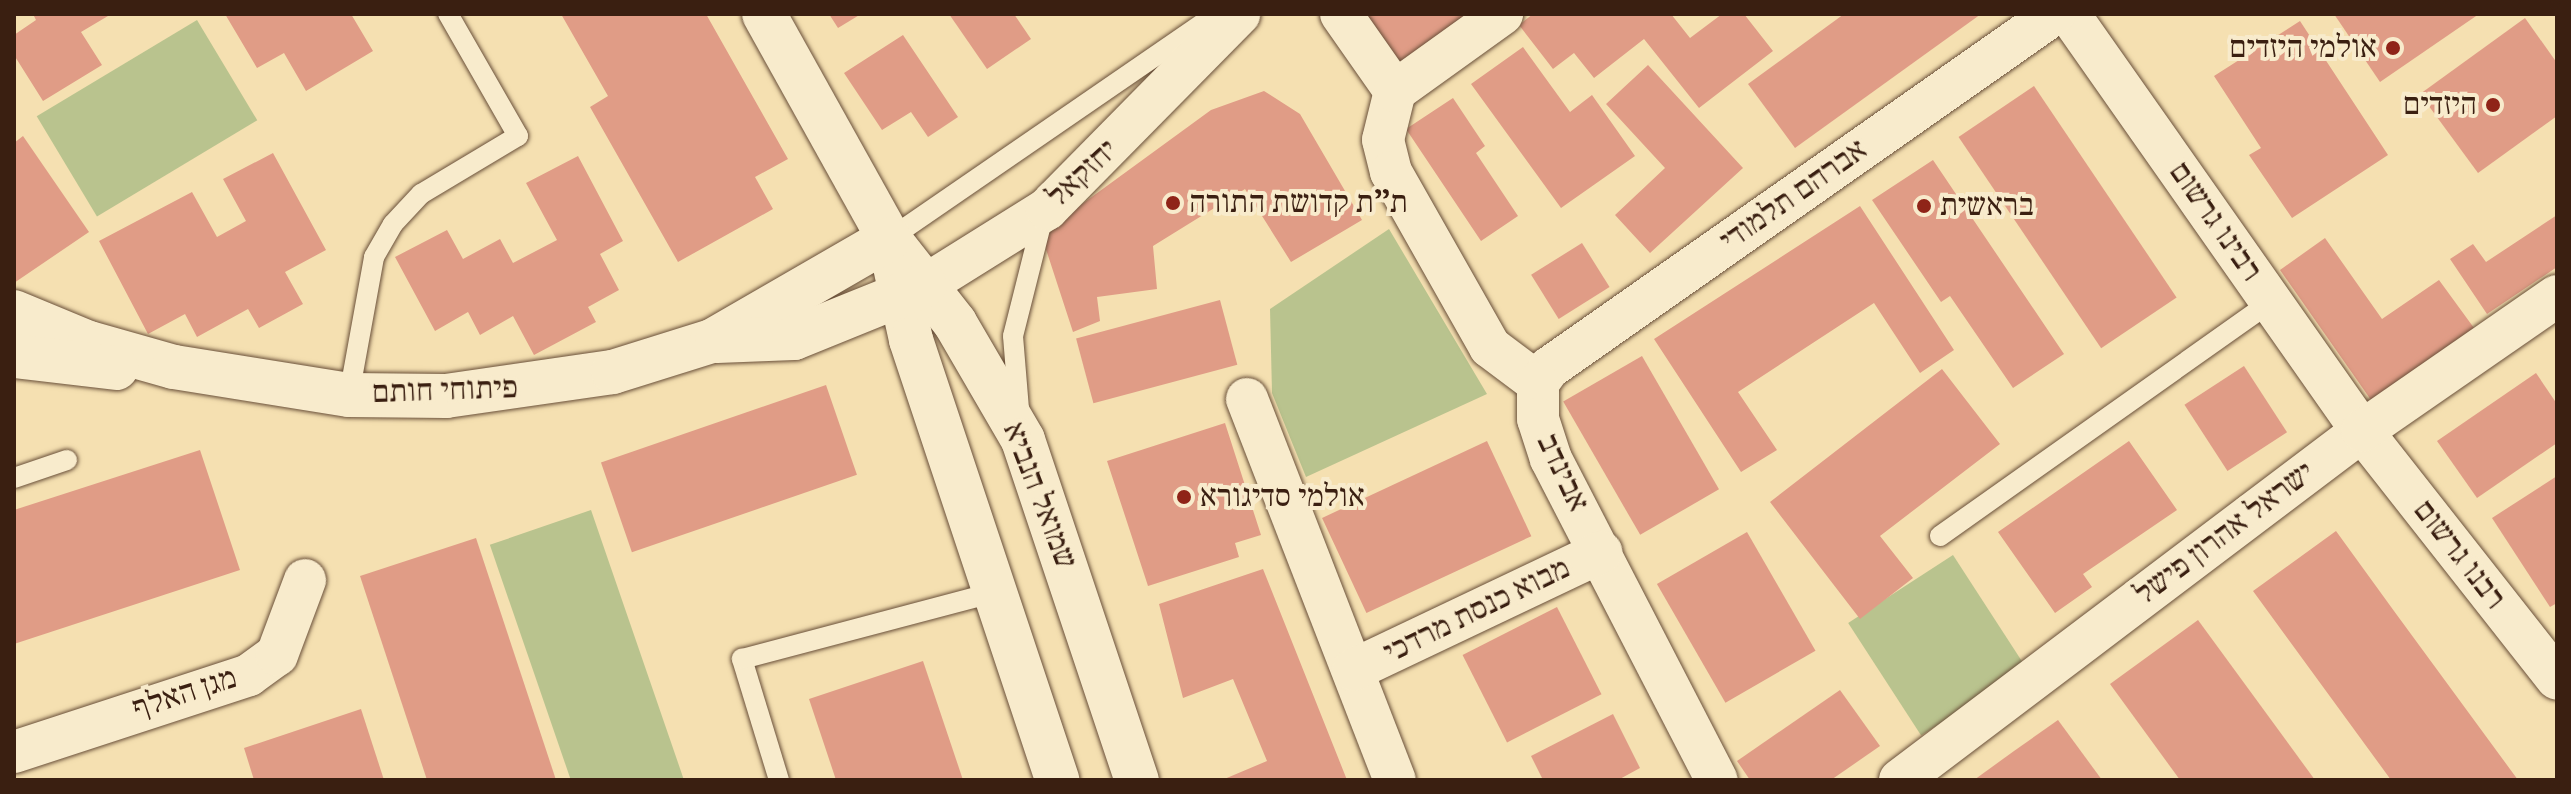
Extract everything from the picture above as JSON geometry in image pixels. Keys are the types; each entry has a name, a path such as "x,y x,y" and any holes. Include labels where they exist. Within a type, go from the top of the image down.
{"street":[{"name":"שמואל הנביא","path":"764,14 889,239 913,291 995,592 1057,780"},
{"name":"יחזקאל","path":"913,291 1047,209 1239,14"},
{"path":"1341,14 1395,91"},
{"path":"1502,14 1395,91 1383,140 1391,172 1490,347 1538,383"},
{"name":"אברהם תלמודי","path":"1538,383 1562,358 2054,14"},
{"name":"רבינו גרשום","path":"2069,14 2362,431"},
{"name":"פיתוחי חותם","path":"712,341 889,239"},
{"name":"פיתוחי חותם","path":"174,367 349,395 446,396 534,388 712,341 794,338 913,291"},
{"name":"שמואל הנביא","path":"913,291 1023,440 1137,780"},
{"name":"ישראל אהרון פישל","path":"1900,780 2362,431 2557,296"},
{"path":"14,312 89,343 174,367"},
{"path":"14,356 106,368 174,367"},
{"name":"אבינדב","path":"1538,383 1541,437 1717,780"},
{"name":"מבוא כנסת מרדכי","path":"1247,399 1395,780"},
{"name":"רבנו גרשום","path":"2362,431 2557,679"},
{"name":"מבוא כנסת מרדכי","path":"1353,670 1601,552"},
{"name":"מגן האלף","path":"14,752 249,675 277,655 305,580"}],"lane":[{"path":"349,395 374,257 393,224 421,194 518,136 448,14"},
{"name":"יחזקאל","path":"889,239 1216,14"},
{"path":"1023,440 1013,336 1025,271 1047,209"},
{"path":"1940,536 2271,302"},
{"path":"14,478 67,460"},
{"path":"779,780 742,659 995,592"}],"green space":[{"path":"197,20 257,120 97,217 37,116"},
{"path":"1389,229 1487,394 1306,477 1272,393 1270,309"},
{"path":"591,510 684,780 571,780 490,545"},
{"path":"1953,555 2026,667 1921,735 1848,623"}],"building":[{"path":"33,14 108,16 81,32 102,65 43,101 14,55 14,35 36,20"},
{"path":"225,14 351,14 373,51 306,91 284,53 257,68"},
{"path":"561,14 706,14 788,159 755,177 773,209 678,262 590,107 608,96"},
{"path":"829,14 861,14 838,28"},
{"path":"949,14 1014,14 1031,39 987,69"},
{"path":"1369,14 1470,14 1397,68 1361,20"},
{"path":"1533,14 1671,14 1690,38 1722,14 1744,14 1773,51 1699,108 1644,39 1594,78 1574,53 1553,69 1519,25"},
{"path":"1844,14 1981,14 1795,148 1748,84"},
{"name":"אולמי היזדים","path":"2334,14 2479,14 2380,82"},
{"name":"היזדים","path":"2525,18 2557,63 2557,116 2478,173 2420,94"},
{"path":"2300,21 2388,155 2292,218 2249,155 2261,148 2214,76"},
{"path":"903,35 958,117 928,137 911,112 882,130 844,73"},
{"path":"1523,47 1570,112 1592,95 1635,156 1561,208 1471,84"},
{"path":"1648,65 1743,168 1650,253 1615,215 1665,168 1606,104"},
{"path":"2034,86 2177,297 2101,348 1959,137"},
{"path":"1264,91 1300,114 1362,220 1291,262 1245,189 1153,246 1157,289 1097,297 1100,321 1073,332 1041,234 1211,110"},
{"path":"1453,98 1485,146 1476,153 1518,216 1481,241 1406,129"},
{"path":"23,136 89,232 14,283 14,143"},
{"path":"273,153 326,250 285,272 303,304 259,328 248,309 197,337 185,314 148,334 99,241 192,192 217,237 246,221 223,179"},
{"path":"578,156 623,241 600,254 619,290 588,307 596,322 534,355 513,316 480,335 468,312 435,331 395,257 447,230 463,259 500,239 513,263 557,240 526,183"},
{"path":"1933,160 2064,354 2013,388 1950,296 1941,302 1872,200"},
{"path":"1860,206 1954,350 1920,373 1874,303 1738,392 1777,450 1741,472 1654,339"},
{"path":"2557,215 2557,267 2487,314 2450,259 2473,244 2486,262"},
{"path":"2325,238 2382,319 2439,280 2474,328 2371,400 2280,270"},
{"path":"1582,243 1610,287 1559,319 1531,275"},
{"path":"1220,300 1237,365 1093,403 1076,339"},
{"path":"1642,356 1719,489 1640,535 1563,402"},
{"path":"2244,366 2287,432 2227,471 2184,405"},
{"path":"1942,369 2000,444 1880,536 1913,578 1860,619 1770,502"},
{"path":"2536,373 2557,404 2557,443 2477,498 2437,441"},
{"path":"826,385 857,475 632,552 601,462"},
{"name":"אולמי סדיגורא","path":"1225,423 1261,535 1235,543 1239,557 1148,586 1107,461"},
{"path":"1487,441 1531,536 1366,613 1322,518"},
{"path":"2129,441 2177,510 2083,574 2092,587 2055,613 1998,532"},
{"path":"200,450 240,570 14,644 14,510"},
{"path":"2557,476 2557,603 2550,607 2492,518"},
{"path":"2336,531 2518,780 2391,780 2253,591"},
{"path":"1747,532 1816,651 1725,703 1657,584"},
{"path":"476,538 556,780 427,780 360,576"},
{"path":"1263,569 1347,780 1222,780 1267,761 1233,679 1183,698 1159,604"},
{"path":"1557,607 1601,694 1507,742 1463,655"},
{"path":"2198,620 2315,780 2180,780 2110,684"},
{"path":"923,661 963,780 836,780 809,699"},
{"path":"1840,690 1880,746 1831,780 1750,780 1737,761"},
{"path":"361,709 384,780 254,780 244,748"},
{"path":"1613,714 1640,768 1618,780 1543,780 1531,756"},
{"path":"2058,720 2102,780 1974,780 2014,751"}],"place":[{"name":"אולמי היזדים","path":"2393,48"},
{"name":"היזדים","path":"2493,105"},
{"name":"ת\"ת קדושת התורה","path":"1173,203"},
{"name":"בראשית","path":"1924,206"},
{"name":"אולמי סדיגורא","path":"1184,497"}]}
